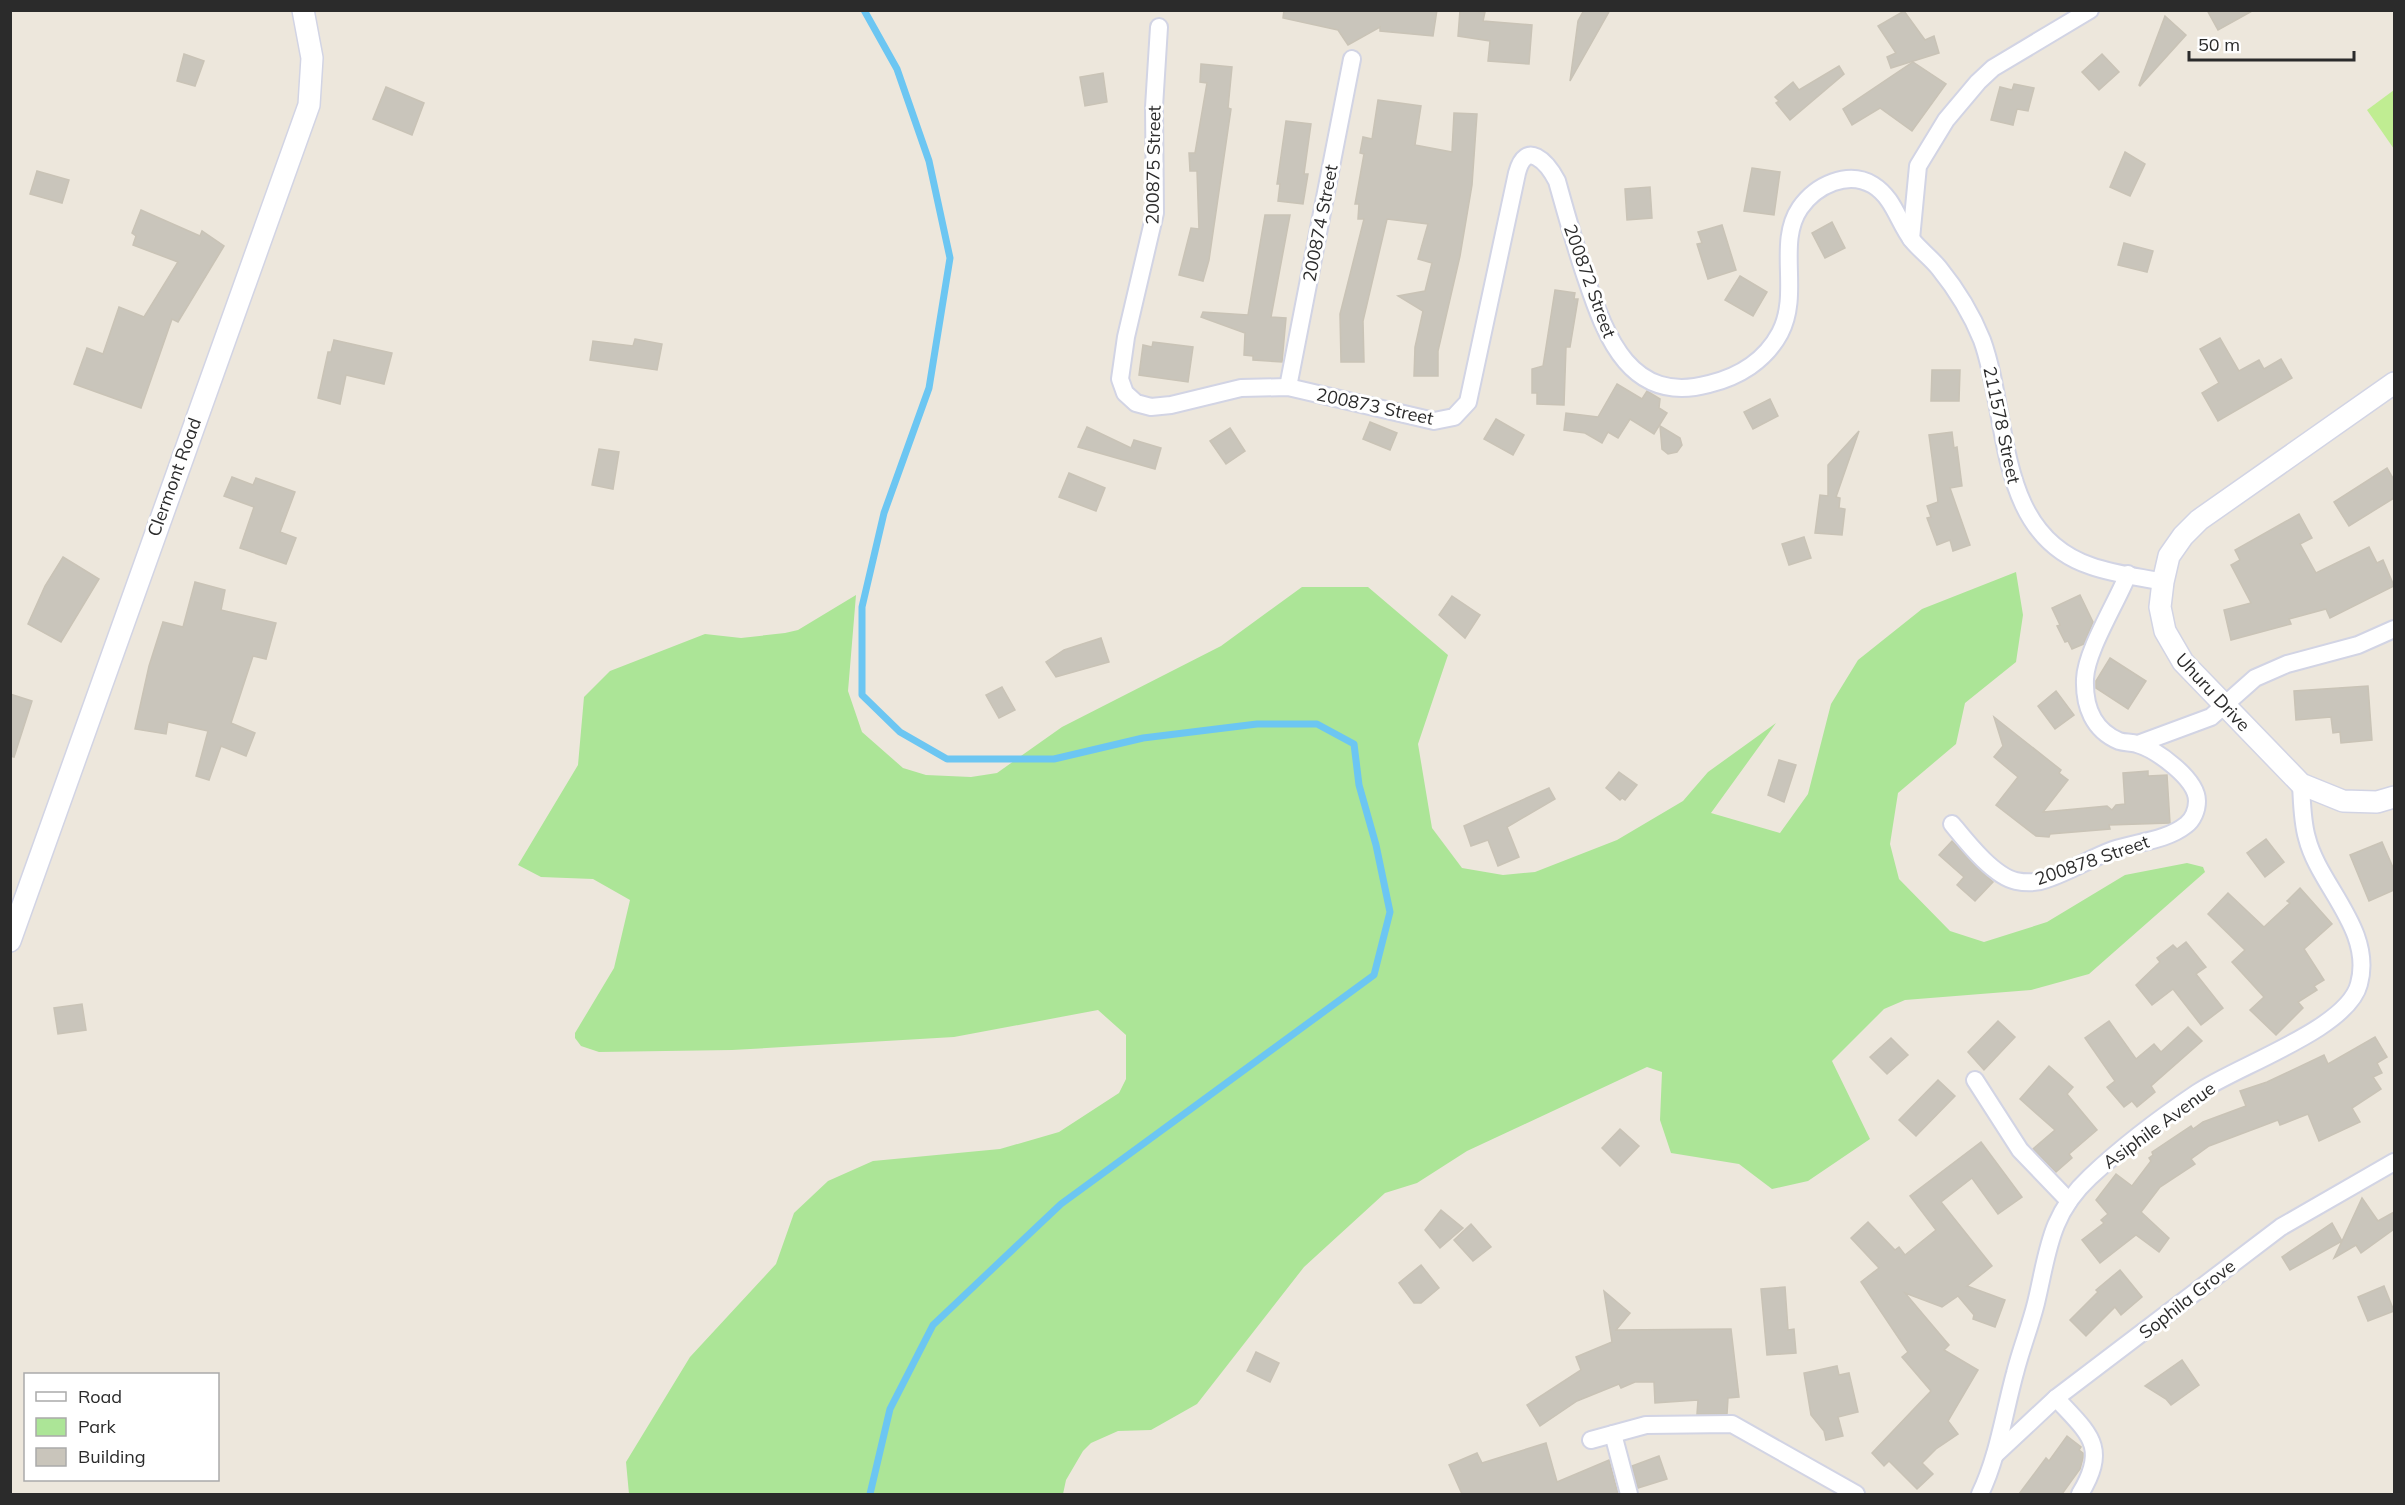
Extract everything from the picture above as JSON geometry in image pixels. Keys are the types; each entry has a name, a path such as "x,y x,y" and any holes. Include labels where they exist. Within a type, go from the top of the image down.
{"street":[{"name":"Clermont Road","path":"10,941 309,105 312,58 303,10"},
{"path":"1911,239 1918,166 1946,120 1993,68 2090,10"},
{"name":"200875 Street","path":"1126,337 1155,213 1154,107 1159,27"},
{"name":"200874 Street","path":"1288,387 1352,59"},
{"name":"200872 Street","path":"1523,159 1536,156 1550,167 1600,320 1615,349 1632,370 1648,380 1680,388 1698,387 1741,372 1758,360 1777,339 1787,317 1791,298 1791,232 1799,209 1807,199 1830,184 1848,179 1876,187 1893,206"},
{"name":"200873 Street","path":"1126,337 1120,379 1130,399 1145,406 1171,405 1241,388 1288,387 1434,422 1454,417 1468,402 1516,173 1523,159"},
{"name":"211578 Street","path":"1893,206 1911,239 1957,293 1981,337 1990,365 2010,469 2017,492 2031,519 2062,550 2090,566 2163,582"},
{"name":"Uhuru Drive","path":"2394,383 2199,520 2183,536 2169,556 2160,607 2165,631 2183,662 2301,784 2343,801 2377,802 2394,797"},
{"path":"2128,574 2097,639 2085,678 2090,715 2097,727 2122,742 2138,744 2154,736 2195,724 2211,717 2234,694 2255,678 2287,664 2358,645 2394,629"},
{"name":"200878 Street","path":"1952,824 1974,850 1998,871 2013,881 2030,883 2047,879 2115,849 2176,831 2186,825 2195,814 2197,800 2191,785 2182,773 2138,744"},
{"name":"Asiphile Avenue","path":"1980,1494 1994,1455 2035,1304 2050,1234 2069,1201 2115,1154 2199,1091 2343,1012 2354,997 2363,962 2351,925 2307,838 2301,784"},
{"path":"1975,1080 2020,1150 2069,1201"},
{"name":"Sophila Grove","path":"1994,1455 2056,1398 2281,1227 2394,1162"},
{"path":"2056,1398 2090,1434 2095,1447 2091,1477 2080,1494"},
{"path":"1591,1440 1646,1425 1732,1424 1856,1494"},
{"path":"1613,1434 1629,1494"}],"green space":[{"path":"2394,90 2394,149 2367,110"},
{"path":"2016,572 2023,615 2016,662 1965,703 1956,744 1898,793 1890,844 1899,879 1950,931 1984,942 2047,922 2125,875 2187,863 2203,867 2205,872 2089,974 2031,990 1905,1000 1884,1009 1832,1061 1870,1139 1808,1181 1772,1189 1739,1164 1671,1153 1660,1120 1662,1072 1647,1067 1467,1151 1417,1183 1385,1193 1304,1267 1197,1404 1151,1430 1118,1431 1091,1443 1083,1451 1066,1480 1063,1494 629,1494 626,1462 690,1357 776,1264 794,1213 828,1181 873,1161 1000,1149 1059,1132 1119,1093 1126,1079 1126,1035 1098,1010 954,1037 732,1050 599,1052 581,1046 575,1038 575,1033 614,968 630,900 593,879 541,877 518,865 578,765 584,697 610,671 705,634 741,638 798,630 856,595 848,691 862,732 903,768 926,775 971,777 997,773 1062,727 1221,646 1302,587 1368,587 1448,655 1418,744 1432,828 1462,868 1503,875 1535,872 1617,840 1683,801 1708,772 1776,723 1711,813 1780,833 1808,794 1831,704 1858,660 1922,609"}],"building":[{"path":"1284,10 1437,10 1433,36 1380,31 1380,27 1348,45 1338,30 1283,18"},
{"path":"1460,10 1485,12 1483,21 1532,25 1529,64 1488,61 1490,41 1458,36"},
{"path":"1584,10 1610,10 1570,81 1578,21"},
{"path":"2207,10 2254,10 2218,30"},
{"path":"1904,11 1925,40 1934,36 1939,53 1891,68 1887,57 1896,53 1878,26"},
{"path":"2165,16 2186,35 2140,86 2139,85"},
{"path":"184,54 204,61 195,86 177,81"},
{"path":"2102,54 2119,72 2099,90 2082,72"},
{"path":"1913,62 1946,84 1912,131 1880,108 1852,125 1843,109"},
{"path":"1201,64 1232,67 1228,108 1231,109 1209,260 1203,281 1179,275 1191,228 1199,229 1197,171 1190,171 1189,153 1195,153 1207,83 1200,82"},
{"path":"1839,66 1844,74 1790,120 1776,103 1779,101 1775,97 1793,82 1799,90"},
{"path":"1103,73 1107,102 1085,106 1080,77"},
{"path":"2014,84 2034,88 2028,111 2017,109 2013,125 1991,120 2000,87 2012,90"},
{"path":"386,87 424,103 412,135 373,119"},
{"path":"1378,100 1421,106 1415,145 1452,152 1454,113 1477,114 1472,185 1460,256 1438,351 1438,376 1414,376 1415,347 1423,311 1398,296 1425,291 1432,263 1418,259 1428,224 1387,219 1363,321 1364,362 1341,362 1340,314 1364,219 1358,219 1359,204 1355,204 1364,154 1360,153 1363,137 1372,139"},
{"path":"1286,121 1311,124 1304,174 1308,174 1303,204 1278,201 1280,184 1277,184"},
{"path":"2125,152 2145,164 2130,196 2110,187"},
{"path":"1752,168 1780,172 1774,215 1744,211"},
{"path":"37,171 69,180 62,203 30,194"},
{"path":"1650,187 1652,218 1627,220 1625,189"},
{"path":"141,210 200,236 202,231 224,246 178,322 172,319 141,408 74,384 87,348 103,354 119,307 144,317 178,262 133,245 136,236 132,233"},
{"path":"1265,215 1290,215 1271,317 1286,318 1282,362 1253,360 1253,356 1244,355 1245,333 1201,317 1203,312 1248,315"},
{"path":"1832,222 1845,248 1825,258 1812,233"},
{"path":"1722,225 1736,270 1708,279 1697,244 1702,243 1698,232"},
{"path":"2124,243 2153,251 2147,272 2118,265"},
{"path":"1740,276 1767,292 1753,316 1725,300"},
{"path":"1555,290 1575,293 1574,299 1578,299 1570,347 1566,347 1564,405 1537,404 1537,393 1532,393 1532,369 1543,366"},
{"path":"2220,338 2239,371 2259,360 2264,369 2281,359 2292,378 2218,421 2202,393 2219,383 2200,349"},
{"path":"635,339 662,344 657,370 590,360 593,341 633,346"},
{"path":"334,340 392,353 384,384 346,375 340,404 318,398 328,352 331,352"},
{"path":"1153,342 1193,347 1188,382 1139,375 1143,345 1152,347"},
{"path":"1932,370 1960,370 1959,401 1931,401"},
{"path":"1617,384 1642,399 1647,391 1660,399 1659,408 1667,413 1654,434 1630,419 1618,438 1608,432 1602,443 1585,433 1564,430 1566,413 1598,417"},
{"path":"1770,399 1778,416 1753,429 1744,412"},
{"path":"1496,419 1524,435 1513,455 1484,439"},
{"path":"1370,422 1397,433 1390,450 1363,439"},
{"path":"1660,426 1680,438 1682,445 1677,452 1668,454 1662,449"},
{"path":"1087,427 1131,448 1134,440 1161,448 1155,469 1078,447"},
{"path":"1230,428 1245,451 1226,464 1210,441"},
{"path":"1859,431 1836,497 1840,498 1839,508 1845,509 1842,535 1815,533 1820,495 1828,496 1828,465"},
{"path":"1952,432 1954,448 1957,447 1962,486 1950,488 1970,545 1953,551 1950,540 1937,545 1927,518 1931,517 1927,506 1938,502 1929,435"},
{"path":"599,449 619,452 613,489 592,485"},
{"path":"2387,468 2394,480 2394,498 2349,526 2334,502"},
{"path":"1069,473 1105,488 1096,511 1059,497"},
{"path":"232,477 253,485 256,478 295,492 280,532 296,538 286,564 240,548 254,507 224,496"},
{"path":"2299,514 2312,538 2300,544 2316,573 2369,547 2377,563 2383,560 2394,586 2330,618 2326,609 2289,619 2291,624 2231,640 2224,610 2251,603 2231,565 2240,560 2235,550"},
{"path":"1804,537 1811,558 1789,565 1782,544"},
{"path":"63,557 99,579 61,642 28,624 45,586"},
{"path":"195,582 225,590 221,610 276,623 266,659 253,656 231,723 255,733 246,756 221,746 209,780 196,776 208,731 168,722 166,734 135,729 149,666 163,622 183,627"},
{"path":"2080,595 2093,622 2084,644 2072,649 2068,641 2065,642 2057,626 2060,625 2052,608"},
{"path":"1452,596 1480,615 1465,638 1439,615"},
{"path":"1101,638 1109,662 1056,677 1046,662 1064,650"},
{"path":"2110,658 2146,681 2128,709 2096,688 2096,681"},
{"path":"2368,686 2372,740 2341,743 2340,732 2333,733 2331,717 2296,720 2294,691"},
{"path":"1002,687 1015,710 999,718 986,695"},
{"path":"2056,691 2074,715 2055,729 2038,706"},
{"path":"10,694 32,701 14,757 10,756"},
{"path":"1994,717 2061,770 2059,773 2068,780 2043,812 2107,806 2112,810 2116,805 2125,804 2123,773 2148,771 2148,776 2167,775 2170,823 2109,825 2110,829 2050,834 2049,837 2036,836 1996,805 2018,777 1994,757 2003,746"},
{"path":"1779,760 1796,765 1784,802 1768,795"},
{"path":"1619,772 1637,785 1625,800 1622,798 1620,800 1606,788"},
{"path":"1549,788 1555,799 1507,827 1519,857 1498,866 1488,840 1471,846 1464,826"},
{"path":"2266,839 2284,862 2265,877 2247,853"},
{"path":"1952,841 1993,882 1975,901 1957,885 1964,877 1939,855"},
{"path":"2382,842 2394,870 2394,890 2369,901 2350,855"},
{"path":"2300,888 2332,924 2304,949 2324,980 2314,986 2317,990 2298,1002 2303,1008 2276,1035 2250,1010 2264,997 2232,962 2245,950 2208,914 2228,893 2264,927 2290,903 2287,901"},
{"path":"2186,942 2206,967 2196,974 2223,1008 2201,1025 2173,989 2152,1005 2136,985 2160,962 2157,958 2173,945 2177,949"},
{"path":"82,1004 86,1030 58,1034 54,1008"},
{"path":"1998,1021 2015,1037 1984,1070 1968,1052"},
{"path":"2109,1021 2136,1059 2154,1044 2161,1052 2188,1027 2202,1041 2151,1086 2155,1092 2137,1107 2132,1101 2124,1107 2107,1087 2115,1081 2085,1038"},
{"path":"2375,1037 2387,1057 2377,1063 2382,1073 2373,1077 2381,1089 2352,1108 2360,1122 2319,1141 2308,1114 2280,1125 2278,1120 2209,1146 2191,1159 2195,1164 2160,1187 2141,1212 2169,1238 2159,1252 2136,1235 2100,1263 2082,1240 2104,1223 2101,1220 2108,1214 2096,1200 2116,1174 2132,1186 2151,1161 2149,1158 2153,1155 2152,1152 2191,1126 2193,1129 2203,1122 2246,1106 2240,1091 2267,1082 2324,1055 2328,1064"},
{"path":"1891,1038 1908,1055 1887,1074 1870,1057"},
{"path":"2049,1066 2073,1087 2067,1094 2097,1130 2069,1154 2072,1158 2056,1172 2033,1149 2055,1130 2020,1099"},
{"path":"1938,1080 1955,1096 1916,1136 1899,1120"},
{"path":"1620,1129 1639,1146 1620,1166 1602,1148"},
{"path":"1981,1142 2022,1197 1998,1214 1972,1178 1941,1202 1992,1266 1967,1286 2005,1300 1995,1327 1973,1319 1974,1315 1958,1296 1942,1307 1905,1293 1949,1345 1944,1350 1978,1370 1948,1421 1958,1434 1936,1449 1922,1463 1933,1474 1917,1489 1889,1461 1884,1466 1872,1453 1931,1391 1902,1357 1908,1352 1861,1282 1879,1268 1851,1238 1868,1222 1895,1250 1899,1247 1905,1255 1936,1230 1910,1196"},
{"path":"2362,1198 2378,1221 2394,1212 2394,1229 2361,1253 2356,1245 2334,1258"},
{"path":"1441,1210 1463,1228 1440,1248 1425,1230"},
{"path":"2332,1223 2342,1241 2290,1270 2282,1257"},
{"path":"1471,1224 1491,1247 1473,1261 1454,1240"},
{"path":"1421,1265 1439,1288 1421,1303 1414,1303 1399,1283"},
{"path":"2120,1270 2142,1297 2121,1315 2115,1307 2086,1336 2070,1320 2098,1292 2096,1290"},
{"path":"2384,1286 2394,1311 2368,1321 2358,1297"},
{"path":"1785,1287 1788,1330 1794,1329 1796,1353 1767,1355 1761,1289"},
{"path":"1604,1291 1630,1313 1616,1330 1731,1329 1739,1397 1728,1398 1727,1414 1697,1414 1698,1400 1655,1403 1654,1382 1635,1382 1621,1388 1619,1384 1577,1401 1540,1426 1527,1405 1581,1370 1576,1357 1612,1342"},
{"path":"1256,1352 1279,1363 1270,1382 1247,1371"},
{"path":"2182,1360 2199,1385 2171,1405 2166,1399 2145,1386"},
{"path":"1837,1366 1839,1375 1849,1373 1858,1412 1838,1417 1843,1436 1826,1440 1824,1431 1811,1415 1804,1373"},
{"path":"2067,1436 2081,1447 2079,1450 2083,1453 2083,1458 2080,1469 2062,1494 2019,1494 2046,1458 2049,1461"},
{"path":"1546,1443 1557,1482 1609,1460 1618,1494 1462,1494 1449,1465 1477,1453 1482,1463"},
{"path":"1659,1456 1667,1479 1638,1488 1632,1466"}],"waterway":[{"path":"864,10 897,69 929,161 950,258 929,388 884,513 862,607 862,695 900,732 947,759 1054,759 1143,738 1257,724 1317,724 1354,744 1359,785 1376,845 1390,912 1374,975 1061,1204 933,1325 890,1409 870,1494"}]}
